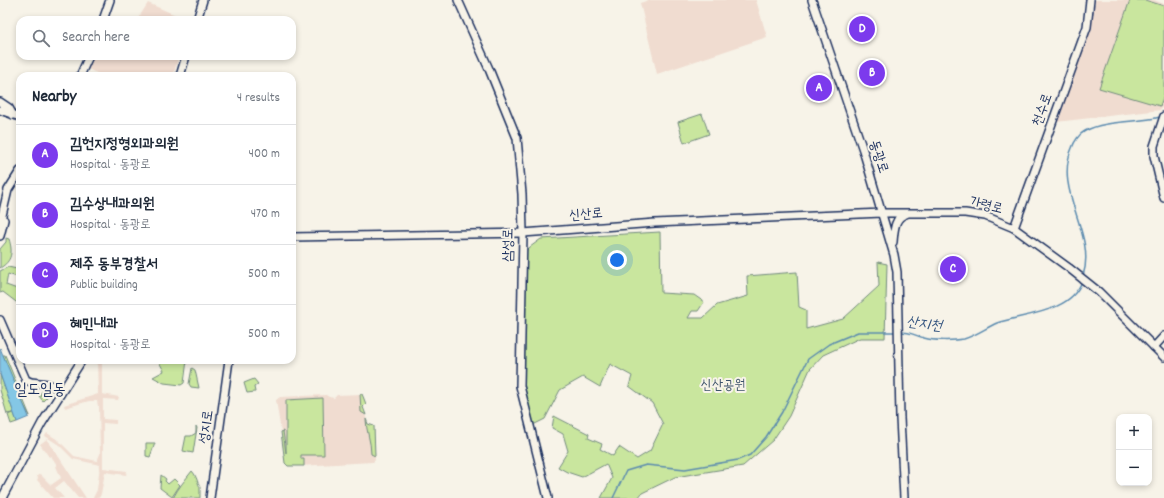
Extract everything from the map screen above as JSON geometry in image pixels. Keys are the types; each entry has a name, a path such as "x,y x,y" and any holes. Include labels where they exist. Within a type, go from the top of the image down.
{"main road":[{"path":"104,16 110,0"},
{"path":"198,16 203,0"},
{"name":"삼성로","path":"458,0 517,138 522,194 523,232 520,386 548,498"},
{"name":"동광로","path":"812,0 892,246 896,272 897,340 904,498"},
{"name":"천수로","path":"1014,228 1087,27 1090,0"},
{"path":"82,72 87,60"},
{"path":"181,72 185,60"},
{"path":"0,102 9,108 16,116"},
{"path":"0,110 16,116"},
{"path":"1164,116 1154,146 1154,156 1164,198"},
{"path":"0,224 8,190 16,177"},
{"path":"0,236 10,187"},
{"name":"신산로","path":"296,237 523,232 655,223 882,213"},
{"name":"가령로","path":"882,213 965,213 985,216 1014,228 1099,292 1154,347"},
{"path":"892,246 896,222 902,215 913,213"},
{"path":"0,320 16,357"},
{"path":"1164,336 1154,347 1164,357"},
{"path":"19,364 26,380 48,384 62,390"},
{"path":"70,378 70,373 76,364"},
{"path":"2,498 62,390 70,378 74,375 80,364"},
{"name":"성지로","path":"210,498 228,364"}],"shaded area":[{"path":"649,0 756,0 767,37 657,74 640,3"},
{"path":"1095,0 1154,0 1164,4 1164,101 1161,110 1056,122 1093,17"},
{"path":"148,3 178,16 140,16"},
{"path":"91,60 178,60 174,72 94,72 88,69"},
{"path":"97,364 102,364 102,394 119,397 118,400 103,399 103,419 116,420 116,424 103,423 103,468 127,471 126,475 105,472 101,494 99,498 93,498 97,490 100,465 73,459 59,445 45,436 47,433 58,440 74,456 97,461 100,454 99,406 97,401 89,401 65,408 64,405 98,394"},
{"path":"362,394 366,404 363,407 368,424 374,426 375,460 373,462 299,466 286,464 276,400 280,397 326,395 334,398 337,395"},
{"path":"47,439 86,498 78,498 64,481 55,488 64,498 53,498 37,480 37,476 40,474 51,485 61,478 56,466 57,465 40,444"}],"green space":[{"path":"1130,0 1145,0 1164,6 1164,94 1160,106 1099,88"},
{"path":"702,114 709,134 684,143 678,122"},
{"name":"신산공원","path":"660,232 661,293 694,295 704,302 698,311 692,311 688,318 703,318 717,305 748,296 747,276 797,272 799,307 806,310 806,329 843,319 879,286 878,262 887,264 885,338 860,338 823,355 810,369 789,416 773,440 743,466 675,477 642,493 638,498 601,498 612,478 606,464 582,477 558,467 568,451 563,434 552,428 554,416 589,434 588,438 602,444 600,449 613,456 619,447 637,459 650,451 663,424 652,403 629,386 632,376 610,364 600,387 583,377 560,390 545,419 533,425 524,384 526,250 541,239"},
{"path":"6,238 9,239 11,252 7,262 0,268 0,249 6,242"},
{"path":"8,267 16,269 16,277 8,274 6,285 16,289 16,302 3,292 0,293 0,271"},
{"path":"3,355 5,355 30,416 20,399"},
{"path":"160,364 186,364 184,383 181,385 164,383 153,377 164,371"},
{"path":"192,368 195,370 199,388 191,387 189,384"},
{"path":"0,374 17,422 11,424 8,415 12,413 7,414 0,390"},
{"path":"254,379 258,384 254,387 255,392 247,393 244,383"},
{"path":"43,391 47,393 48,396 43,401 39,396"},
{"path":"360,394 362,394 366,404 363,407 366,415 361,412"},
{"path":"323,398 324,455 301,455 301,459 304,459 304,466 288,466 285,463 281,432 283,431 286,453 286,400"},
{"path":"366,419 368,424 374,426 375,456 371,454"},
{"path":"196,426 197,428 193,453 183,451 186,436 191,436 196,433"},
{"path":"146,443 155,443 150,457 146,456"},
{"path":"192,471 200,487 200,498 173,498 179,487"},
{"path":"161,475 166,479 165,481 168,484 174,479 180,485 172,497 160,488"}],"water":[{"path":"0,348 29,417 17,422 0,374"}],"waterway":[{"name":"산지천","path":"1083,276 1086,260 1085,244 1071,196 1068,180 1068,164 1074,143 1083,132 1093,127 1111,123 1160,117"},
{"name":"산지천","path":"900,332 910,333 933,340 964,339 997,323 1046,311 1057,306 1068,300 1076,292 1082,281"},
{"name":"산지천","path":"613,498 626,471 646,465 685,469 738,460 750,455 766,437 782,412 808,359 829,344 858,332 897,332"}],"place":[{"name":"혜민내과","path":"862,29"},
{"name":"김수상내과의원","path":"872,73"},
{"name":"김헌지정형외과의원","path":"819,88"},
{"name":"제주 동부경찰서","path":"953,269"}],"district":[{"name":"일도일동","path":"40,390"}]}
